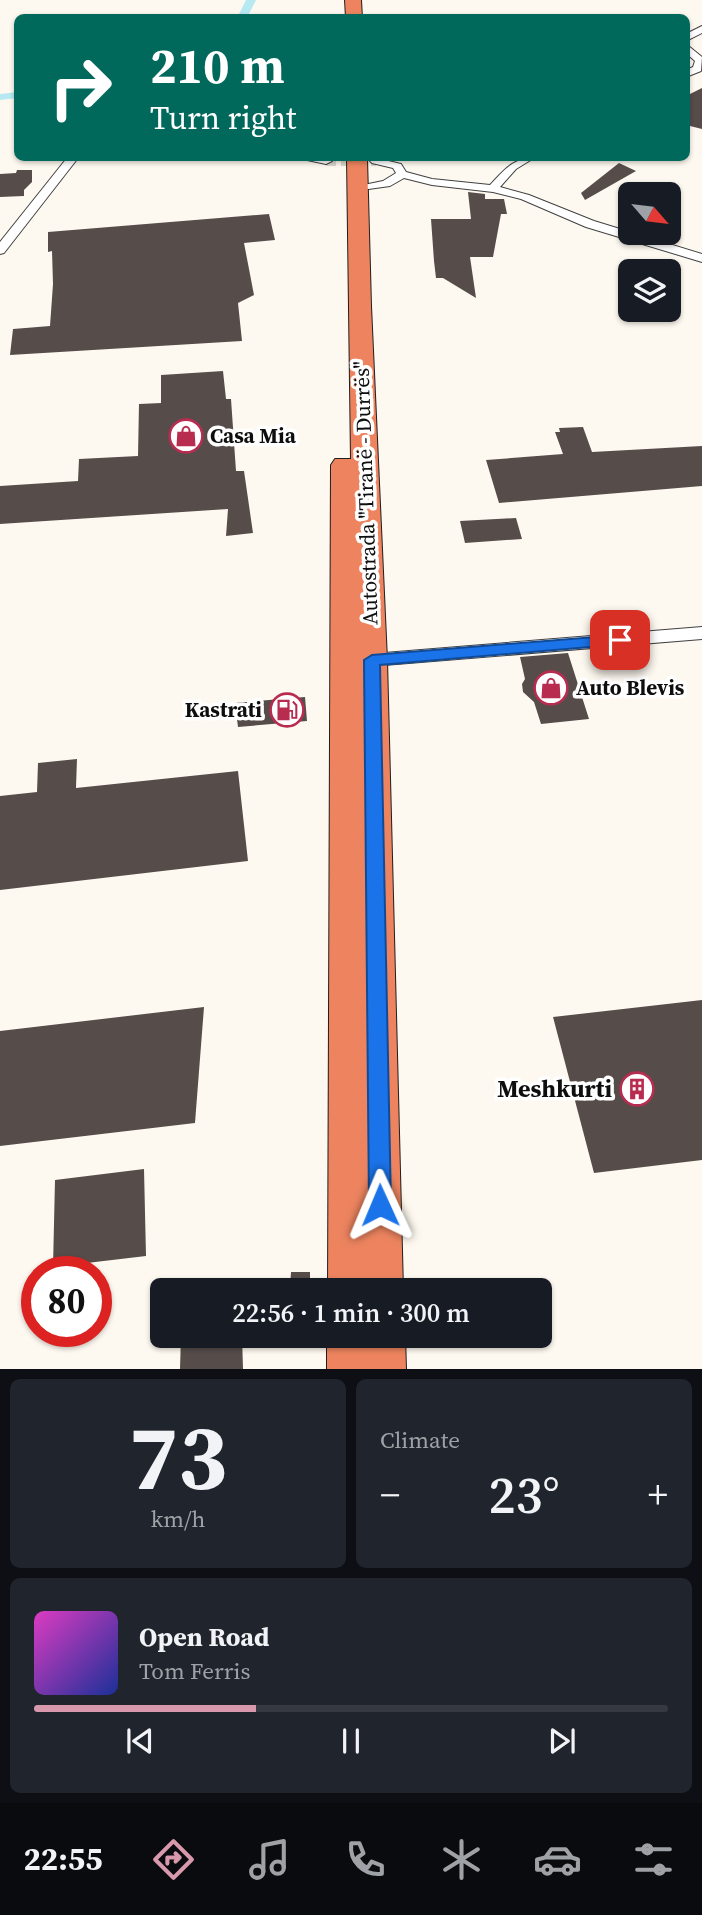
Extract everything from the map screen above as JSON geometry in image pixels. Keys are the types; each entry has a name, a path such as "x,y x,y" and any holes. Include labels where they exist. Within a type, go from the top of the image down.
{"highway":[{"name":"Autostrada \"Tiranë - Durrës\"","path":"352,165 372,660 381,1278"},
{"name":"Autostrada \"Tiranë - Durrës\"","path":"350,1278 352,165"},
{"path":"350,1348 350,1369"},
{"path":"382,1348 383,1369"}],"street":[{"path":"690,51 700,61 696,69 690,72"},
{"path":"0,250 70,161"},
{"path":"325,161 352,165 397,166 402,174"},
{"path":"493,188 512,167 523,161"},
{"path":"352,165 386,184 402,174 457,186 493,188 525,197 590,224 702,258"},
{"path":"372,660 702,633"}],"building":[{"path":"702,88 702,129 690,126 690,94"},
{"path":"619,163 636,171 585,200 581,193"},
{"path":"17,170 32,170 32,182 24,190 24,196 0,197 0,174 16,173"},
{"path":"468,192 485,194 485,199 504,199 507,214 501,214 493,257 470,257 476,298 443,278 436,278 434,261 431,219 471,219"},
{"path":"269,214 275,240 244,243 254,295 238,303 242,341 10,355 13,329 50,326 53,284 52,251 48,252 48,232"},
{"path":"223,371 226,399 231,399 236,471 244,471 253,533 226,536 228,509 0,524 0,486 78,481 79,459 138,456 139,404 161,403 161,375"},
{"path":"583,427 592,452 702,446 702,486 499,503 486,460 563,454 555,432 560,432 559,428"},
{"path":"516,518 522,539 465,543 460,521"},
{"name":"Auto Blevis","path":"568,653 589,719 541,724 534,702 523,692 522,684 525,679 520,657"},
{"path":"305,697 307,721 238,727 235,703"},
{"path":"77,759 76,788 238,771 248,861 0,890 0,796 37,792 38,763"},
{"name":"Meshkurti","path":"702,1000 702,1160 594,1173 553,1017"},
{"path":"204,1007 195,1123 0,1146 0,1031"},
{"path":"144,1169 146,1256 112,1260 112,1256 53,1256 55,1180"},
{"path":"291,1272 310,1272 310,1278 291,1278"},
{"path":"181,1348 242,1348 243,1369 180,1369"}],"waterway":[{"path":"244,14 251,0"},
{"path":"0,97 14,95"}],"tunnel":[{"path":"326,161 376,161"}],"place":[{"name":"Casa Mia","path":"186,436"},
{"name":"Auto Blevis","path":"551,688"},
{"name":"Kastrati","path":"287,710"},
{"name":"Meshkurti","path":"637,1089"}],"route":[{"path":"380,1205 372,660 620,640"}]}
